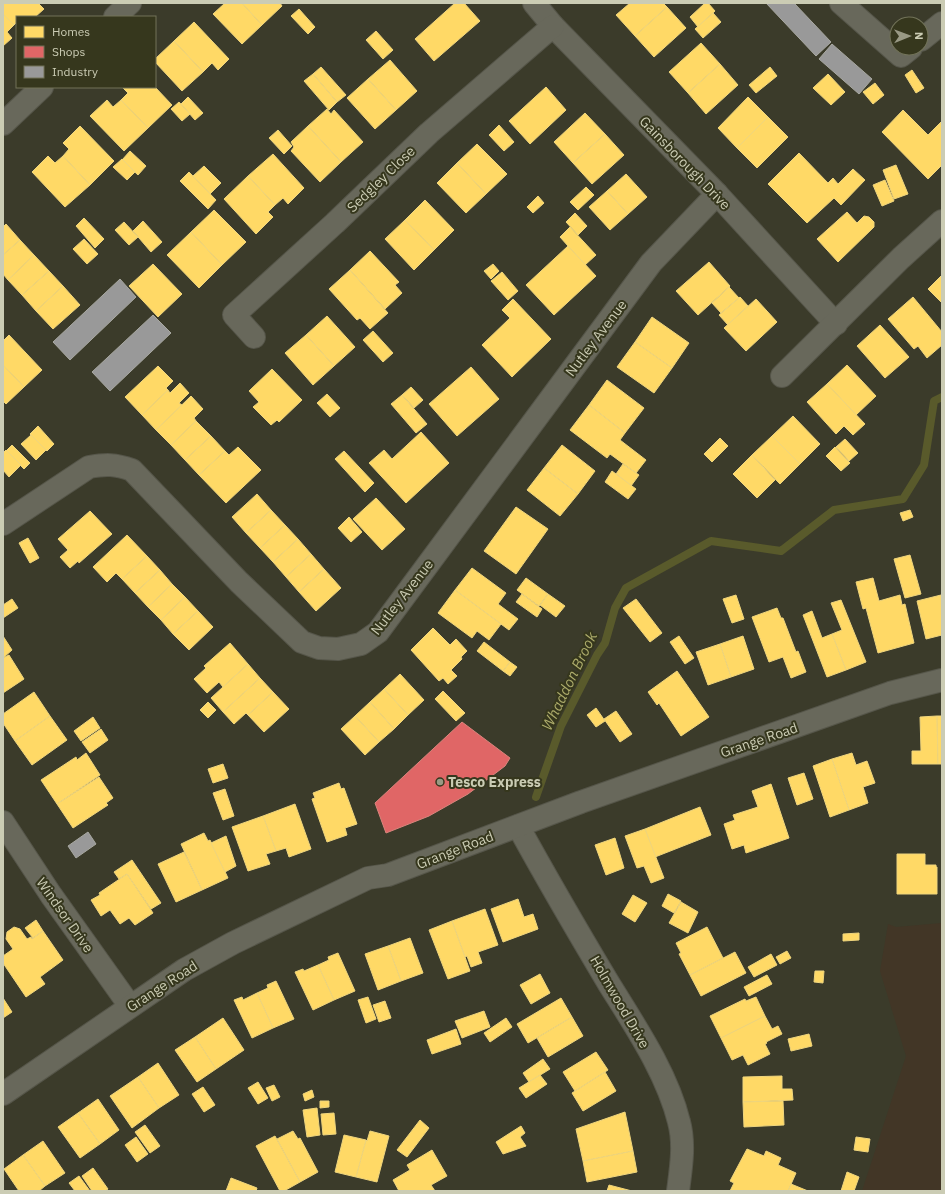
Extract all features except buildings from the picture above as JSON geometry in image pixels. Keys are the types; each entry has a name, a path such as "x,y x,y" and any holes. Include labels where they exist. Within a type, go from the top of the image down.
{"street":[{"path":"116,16 130,3"},
{"name":"Gainsborough Drive","path":"534,3 553,26 716,194 836,324"},
{"path":"841,3 889,45"},
{"path":"929,34 942,23"},
{"name":"Sedgley Close","path":"254,337 234,315 335,223 429,133 553,26"},
{"path":"3,124 41,88"},
{"name":"Nutley Avenue","path":"3,524 89,467 103,464 118,465 132,470 239,582 302,642 319,648 338,649 361,644 378,632 652,263 716,194"},
{"path":"782,376 901,258 942,221"},
{"name":"Grange Road","path":"3,1094 184,970 233,943 368,878 388,875 581,802 890,693 942,680"},
{"name":"Windsor Drive","path":"3,822 51,895 130,1006"},
{"name":"Holmwood Drive","path":"518,826 555,893 639,1034 670,1092 679,1123 682,1158 678,1191"}],"shaded area":[{"path":"942,923 942,1191 862,1191 906,1056 880,971 888,924 896,927"}],"waterway":[{"name":"Whaddon Brook","path":"536,797 561,726 597,655 605,643 615,608 626,588 711,541 781,551 834,510 903,499 924,465 934,401 942,397"}],"place":[{"name":"Tesco Express","path":"440,782"}]}
